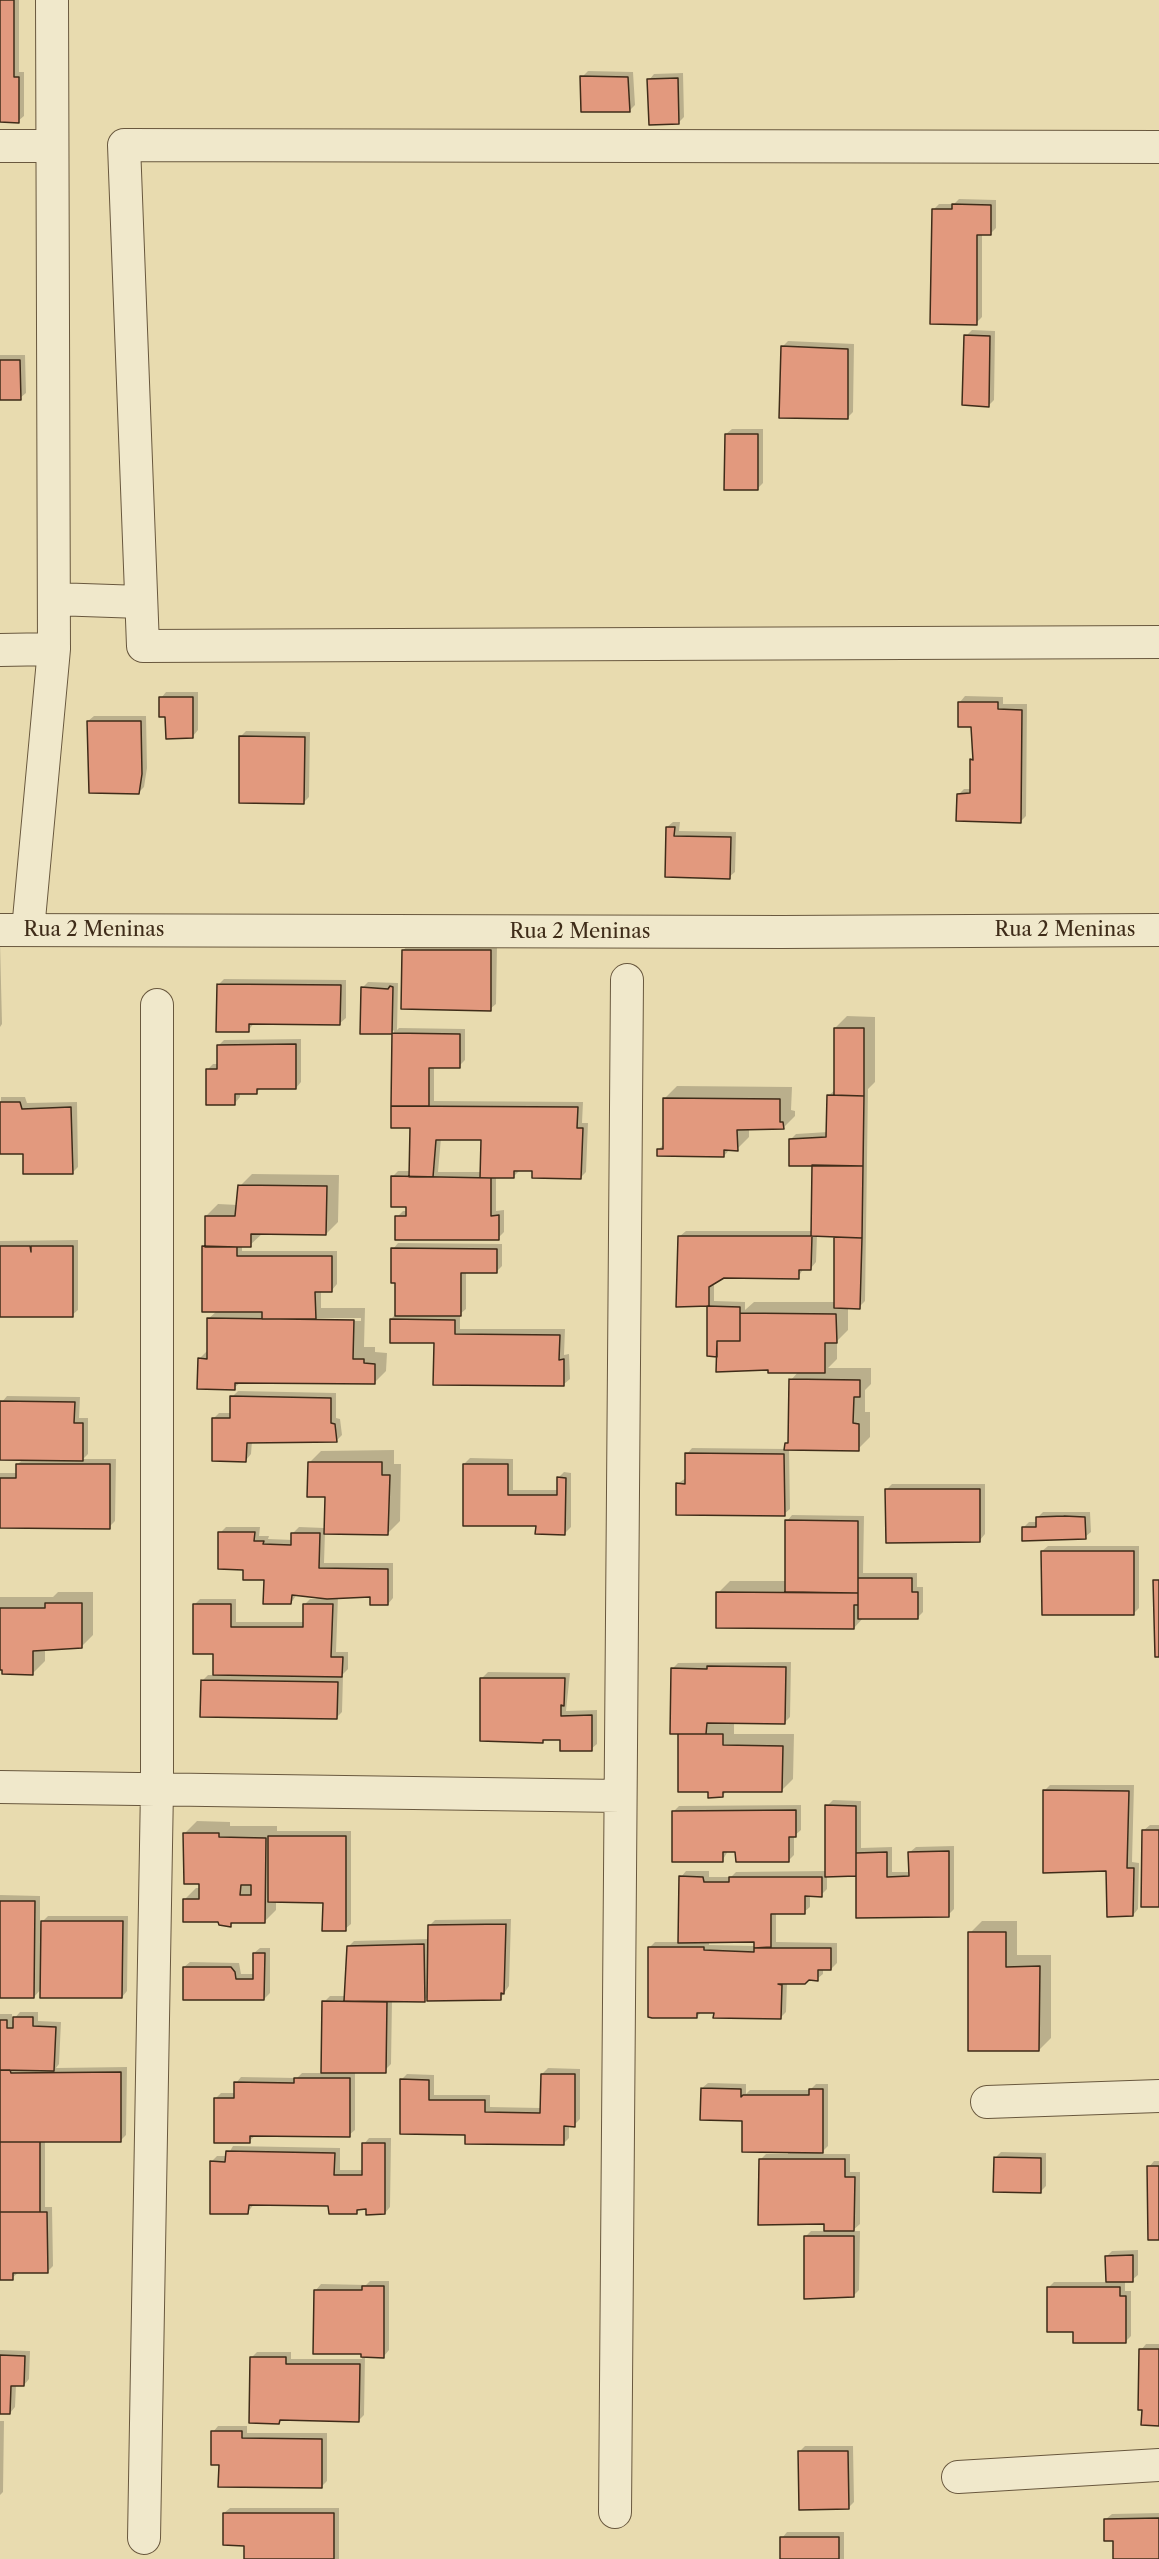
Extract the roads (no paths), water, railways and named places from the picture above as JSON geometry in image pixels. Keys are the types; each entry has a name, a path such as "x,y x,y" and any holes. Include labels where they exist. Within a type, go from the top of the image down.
{"street":[{"path":"14,930 54,649 52,0"},
{"path":"1159,147 124,145 142,646 1159,642"},
{"path":"0,146 52,146"},
{"path":"54,599 141,602"},
{"path":"0,650 54,649"},
{"name":"Rua 2 Meninas","path":"14,930 782,932 1159,930"},
{"path":"615,2512 627,980"},
{"path":"144,2538 157,1788 157,1005"},
{"path":"0,1787 620,1796"},
{"path":"987,2102 1159,2096"},
{"path":"958,2477 1159,2465"}]}
